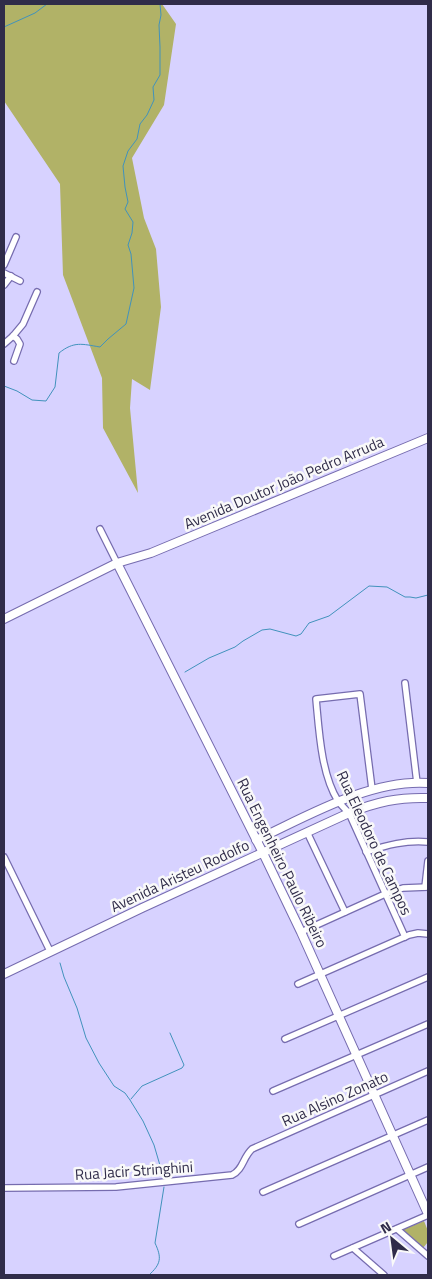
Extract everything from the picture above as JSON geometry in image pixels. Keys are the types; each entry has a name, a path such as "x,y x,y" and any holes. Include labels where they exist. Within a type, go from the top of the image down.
{"street":[{"path":"4,265 16,237"},
{"path":"4,273 20,281"},
{"path":"4,286 11,276"},
{"path":"5,342 13,336 26,318 37,292"},
{"path":"13,336 18,339 20,344 14,361"},
{"name":"Avenida Doutor João Pedro Arruda","path":"4,619 102,571 115,568 117,563 123,565 130,564 151,553 428,438"},
{"name":"Rua Engenheiro Paulo Ribeiro","path":"100,529 263,852 321,973 428,1214"},
{"path":"404,683 416,783"},
{"name":"Rua Eleodoro de Campos","path":"372,789 360,694 316,699 324,764 330,783 338,801 349,813 405,937"},
{"name":"Avenida Aristeu Rodolfo","path":"256,840 338,801 372,789 391,785 428,783"},
{"name":"Avenida Aristeu Rodolfo","path":"4,974 349,813 380,802 404,798 428,798"},
{"path":"307,832 345,912"},
{"path":"366,852 382,846 407,842 428,842"},
{"path":"4,857 50,951"},
{"path":"301,932 385,894 403,888 427,887 428,861"},
{"path":"298,984 405,937 414,934 428,934"},
{"path":"286,1039 428,977"},
{"path":"273,1091 428,1024"},
{"name":"Rua Alsino Zonato","path":"252,1149 428,1071"},
{"path":"263,1192 428,1120"},
{"name":"Rua Jacir Stringhini","path":"4,1188 116,1188 232,1175 239,1171 246,1155 252,1149"},
{"path":"299,1224 428,1167"},
{"path":"334,1256 428,1214"},
{"path":"397,1228 428,1256"},
{"path":"354,1248 384,1275"}],"shaded area":[{"path":"4,4 162,4 176,24 164,105 132,158 144,218 156,249 161,307 150,390 132,379 130,408 138,493 103,428 102,378 63,275 60,184 4,101"},
{"path":"424,1221 428,1231 428,1242 423,1248 402,1230"}],"waterway":[{"path":"4,27 35,13 47,4"},
{"path":"4,386 32,400 46,401 55,387 59,353 74,345 83,344 100,347 126,324 134,288 131,254 128,245 133,222 125,209 128,202 123,166 128,151 137,139 140,124 147,115 154,100 153,87 160,75 160,4"},
{"path":"185,672 209,658 235,647 262,630 270,629 296,636 301,634 309,623 329,616 369,586 387,587 405,597 416,598 428,595"},
{"path":"60,963 86,1038 114,1086 125,1093 143,1121 154,1145 164,1179"},
{"path":"131,1099 142,1086 182,1068 184,1065 170,1033"},
{"path":"149,1275 159,1260 159,1253 155,1243 164,1187"}]}
